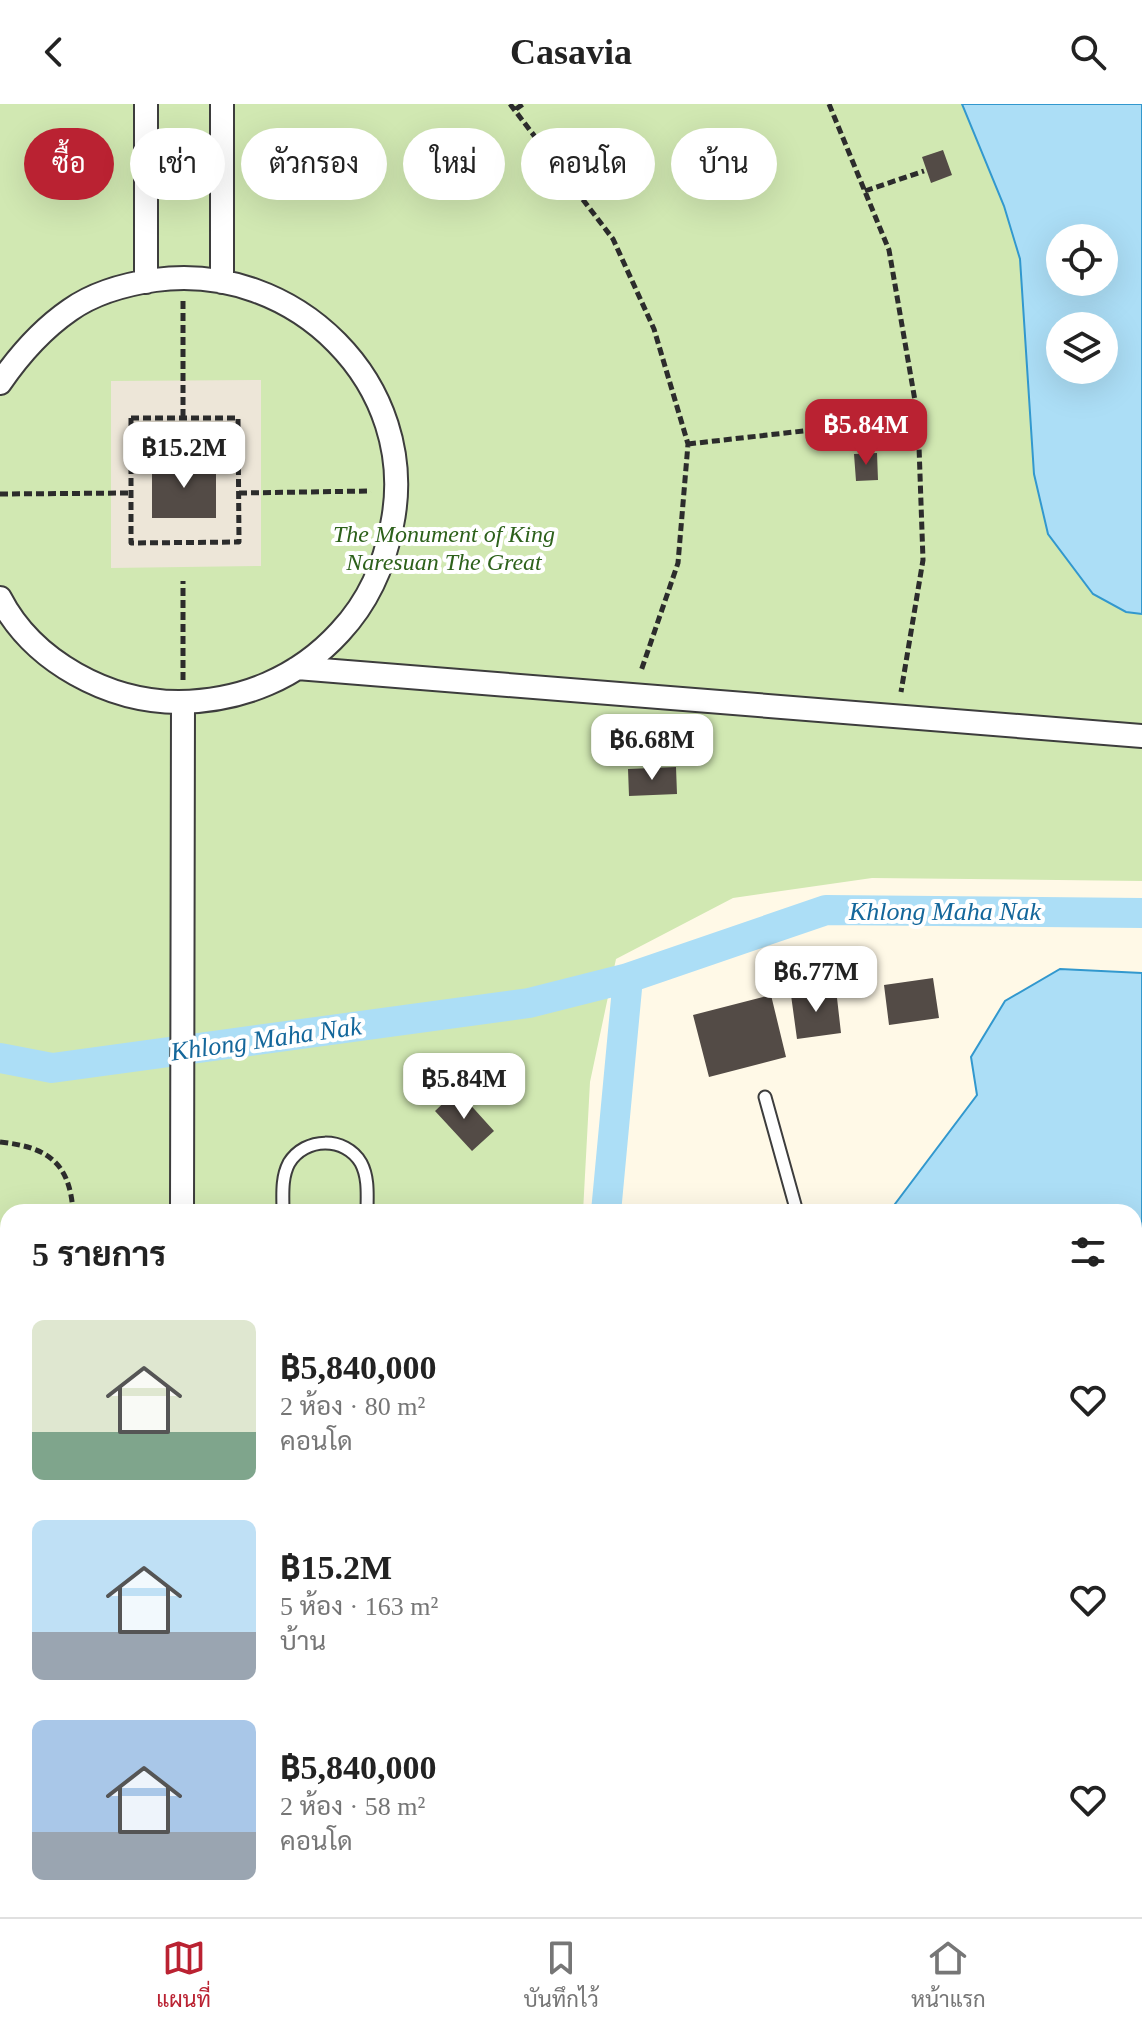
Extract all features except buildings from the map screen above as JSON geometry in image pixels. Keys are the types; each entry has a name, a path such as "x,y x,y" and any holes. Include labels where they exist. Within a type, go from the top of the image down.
{"street":[{"path":"146,104 146,282"},
{"path":"222,104 222,282"},
{"path":"0,383 27,345 72,308 126,285 183,276 241,284 295,307 340,343 374,390 393,445 396,491 385,561 358,612 319,655 269,685 212,702 154,702 98,687 48,657 8,614 0,598"},
{"path":"297,668 1142,736"},
{"path":"182,1204 183,702"}],"lane":[{"path":"765,1097 795,1204"},
{"path":"283,1204 283,1185 290,1162 308,1146 331,1143 342,1146 360,1161 367,1185 367,1204"}],"path":[{"path":"510,104 613,239 654,329 688,444 678,563 633,696"},
{"path":"516,109 523,104"},
{"path":"829,104 889,250 918,418 923,560 896,717"},
{"path":"865,191 924,171"},
{"path":"183,418 184,339"},
{"path":"131,418 183,418 238,418 239,542 131,543 131,418"},
{"path":"688,444 918,418"},
{"path":"239,493 396,491"},
{"path":"0,494 131,493"},
{"path":"183,581 183,702"},
{"path":"0,1142 30,1145 56,1160 72,1189 73,1204"}],"green space":[{"name":"The Monument of King Naresuan The Great","path":"0,104 1142,104 1142,881 872,878 733,898 616,959 590,1082 583,1204 0,1204"}],"shaded area":[{"path":"261,380 261,566 111,568 111,381","holes":["152,461 216,461 216,518 152,518"]}],"water":[{"path":"962,104 1142,104 1142,614 1126,612 1093,594 1048,534 1034,474 1020,259 1004,206"},
{"path":"1060,969 1142,973 1142,1204 895,1204 977,1095 971,1057 1005,1001"}],"waterway":[{"name":"Khlong Maha Nak","path":"0,1058 52,1068 529,1003 628,978 826,910 1142,913"},
{"path":"607,1204 628,978"}]}
